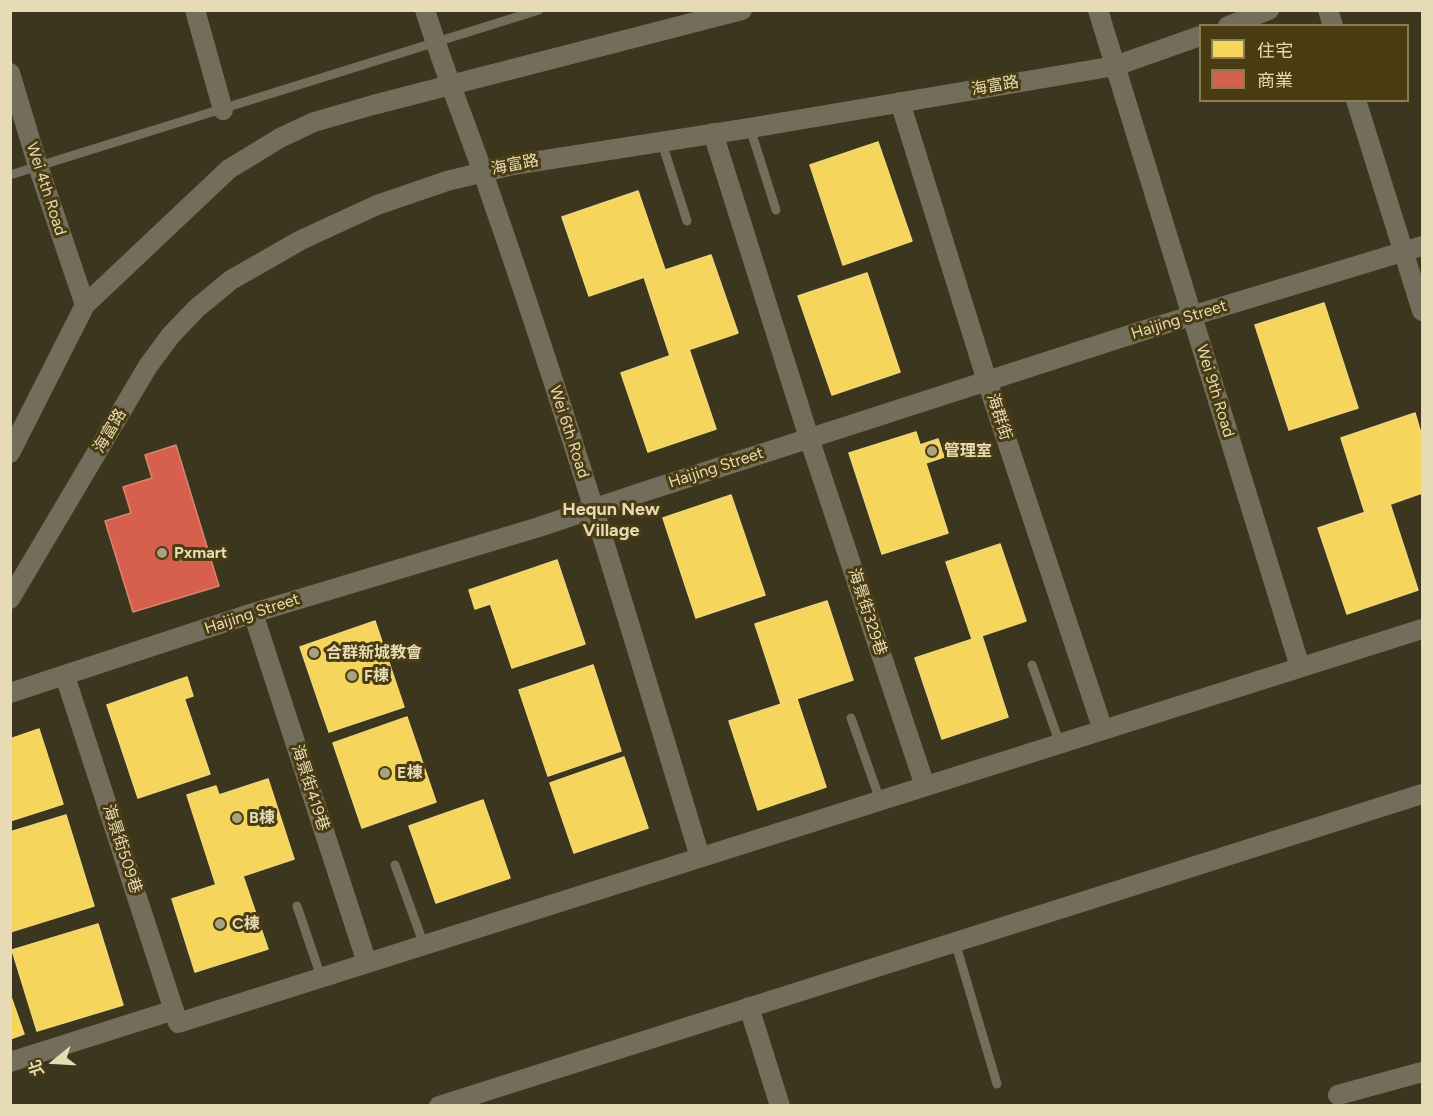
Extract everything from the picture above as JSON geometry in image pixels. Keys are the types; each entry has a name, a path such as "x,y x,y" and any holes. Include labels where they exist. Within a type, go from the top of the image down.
{"street":[{"path":"195,10 223,110"},
{"name":"Wei 6th Road","path":"425,10 450,85 483,171 594,508 700,857"},
{"path":"10,453 85,305 229,169 280,138 314,122 742,10"},
{"name":"Wei 9th Road","path":"1098,10 1300,667"},
{"path":"1233,24 1269,10"},
{"name":"海富路","path":"10,599 148,366 171,335 197,308 231,280 301,240 377,205 483,171 1115,66 1199,36"},
{"name":"Wei 4th Road","path":"10,73 38,166 85,305"},
{"name":"海群街","path":"900,102 987,381 1102,730"},
{"path":"1357,102 1413,249 1422,311"},
{"name":"海景街329巷","path":"713,133 809,438 925,786"},
{"name":"Haijing Street","path":"10,693 253,613 539,527 987,381 1413,249"},
{"name":"海景街419巷","path":"253,613 367,963"},
{"path":"10,1062 367,963 1422,629"},
{"name":"海景街509巷","path":"65,676 176,1016"},
{"path":"440,1106 1422,794"},
{"path":"749,1006 780,1106"},
{"path":"1338,1095 1422,1072"}],"lane":[{"path":"10,175 539,10"},
{"path":"750,128 776,210"},
{"path":"661,140 687,221"},
{"path":"1032,665 1060,744"},
{"path":"851,718 880,800"},
{"path":"395,865 424,945"},
{"path":"297,906 321,977"},
{"path":"955,942 997,1084"}],"building: 住宅":[{"path":"878,142 912,241 843,265 810,165"},
{"path":"638,191 665,270 589,296 562,217"},
{"path":"711,255 738,333 670,356 644,277"},
{"path":"867,273 900,372 832,395 798,296"},
{"path":"1324,303 1358,408 1289,430 1255,325"},
{"path":"689,349 716,429 648,452 621,373"},
{"path":"1415,413 1422,437 1422,493 1365,513 1341,438"},
{"path":"916,432 948,533 882,554 849,453"},
{"name":"管理室","path":"938,439 944,457 926,463 920,445"},
{"path":"731,495 765,595 696,618 663,518"},
{"path":"1390,504 1418,590 1347,614 1318,528"},
{"path":"1000,544 1026,621 972,639 946,562"},
{"path":"557,560 585,644 512,668 484,585"},
{"path":"484,585 490,604 475,609 469,590"},
{"path":"827,601 853,680 781,704 755,624"},
{"name":"F棟","path":"375,621 404,707 329,732 300,647"},
{"path":"982,636 1008,717 942,739 915,658"},
{"path":"593,665 621,751 548,776 519,690"},
{"path":"187,677 193,696 184,699 178,680"},
{"path":"178,680 210,774 138,798 107,705"},
{"path":"797,699 826,787 758,810 729,721"},
{"name":"E棟","path":"407,717 436,802 362,828 333,743"},
{"path":"39,729 63,804 10,821 10,739"},
{"path":"624,757 648,828 574,853 550,783"},
{"name":"B棟","path":"268,779 294,859 216,885 187,795 216,786 219,795"},
{"path":"483,800 510,878 436,903 409,826"},
{"path":"66,815 94,906 10,932 10,832"},
{"name":"C棟","path":"243,876 268,949 195,972 172,899"},
{"path":"98,924 123,1005 37,1031 12,950"},
{"path":"10,994 24,1034 10,1039"}],"building: 商業":[{"name":"Pxmart","path":"176,445 219,586 133,612 105,521 131,513 123,487 152,478 145,455"}],"place":[{"name":"管理室","path":"932,451"},
{"name":"Pxmart","path":"162,553"},
{"name":"合群新城教會","path":"314,653"},
{"name":"F棟","path":"352,676"},
{"name":"E棟","path":"385,773"},
{"name":"B棟","path":"237,818"},
{"name":"C棟","path":"220,924"}],"district":[{"name":"Hequn New Village","path":"611,520"}]}
